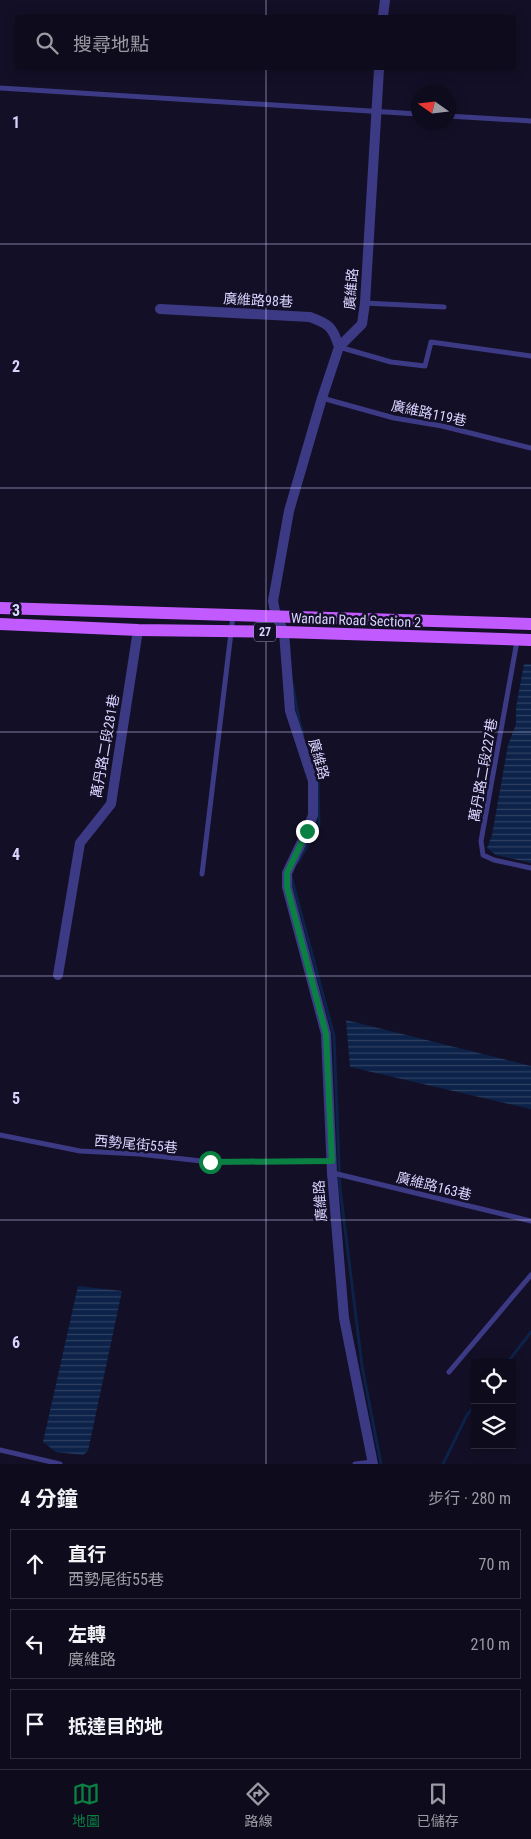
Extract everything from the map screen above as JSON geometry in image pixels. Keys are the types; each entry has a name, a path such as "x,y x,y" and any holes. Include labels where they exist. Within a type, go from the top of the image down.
{"main road":[{"name":"Wandan Road Section 2","path":"0,608 531,624"},
{"name":"Wandan Road Section 2","path":"0,624 138,630 284,632 531,640"}],"street":[{"path":"384,15 385,0"},
{"name":"廣維路","path":"373,1463 344,1318 332,1173 326,1034 287,887 287,873 313,816 313,798 312,782 290,711 284,632 276,616 273,601 290,511 322,398 339,347 362,324 365,303 379,70"},
{"name":"廣維路98巷","path":"160,309 310,317 327,324 335,335 339,347"},
{"name":"萬丹路二段281巷","path":"58,975 80,843 111,804 138,630"}],"lane":[{"path":"0,88 411,114"},
{"path":"456,116 531,121"},
{"path":"365,303 444,306"},
{"path":"339,347 391,362 426,366 430,342 531,356"},
{"name":"廣維路119巷","path":"322,398 394,418 442,426 531,448"},
{"path":"202,874 233,616"},
{"name":"萬丹路二段227巷","path":"518,640 481,841 483,854 494,860 531,868"},
{"name":"西勢尾街55巷","path":"0,1135 80,1151 139,1154 210,1162 332,1161"},
{"name":"廣維路163巷","path":"332,1173 531,1222"},
{"path":"449,1372 531,1275"},
{"path":"0,1450 60,1464"},
{"path":"355,1464 373,1463"}],"water":[{"path":"524,664 531,664 531,863 496,855 487,848 492,835 508,745 516,724 516,707"},
{"path":"346,1020 531,1066 531,1109 350,1067"},
{"path":"78,1286 122,1291 88,1451 83,1455 56,1452 43,1442"}],"waterway":[{"path":"292,682 303,735"},
{"path":"298,862 319,825 318,779 315,772"},
{"path":"291,876 334,1036 340,1188 362,1366 381,1464"},
{"path":"510,1359 531,1332"},
{"path":"443,1464 471,1410"}],"route":[{"path":"210,1162 332,1161 326,1034 287,887 287,873 307,831"}]}
